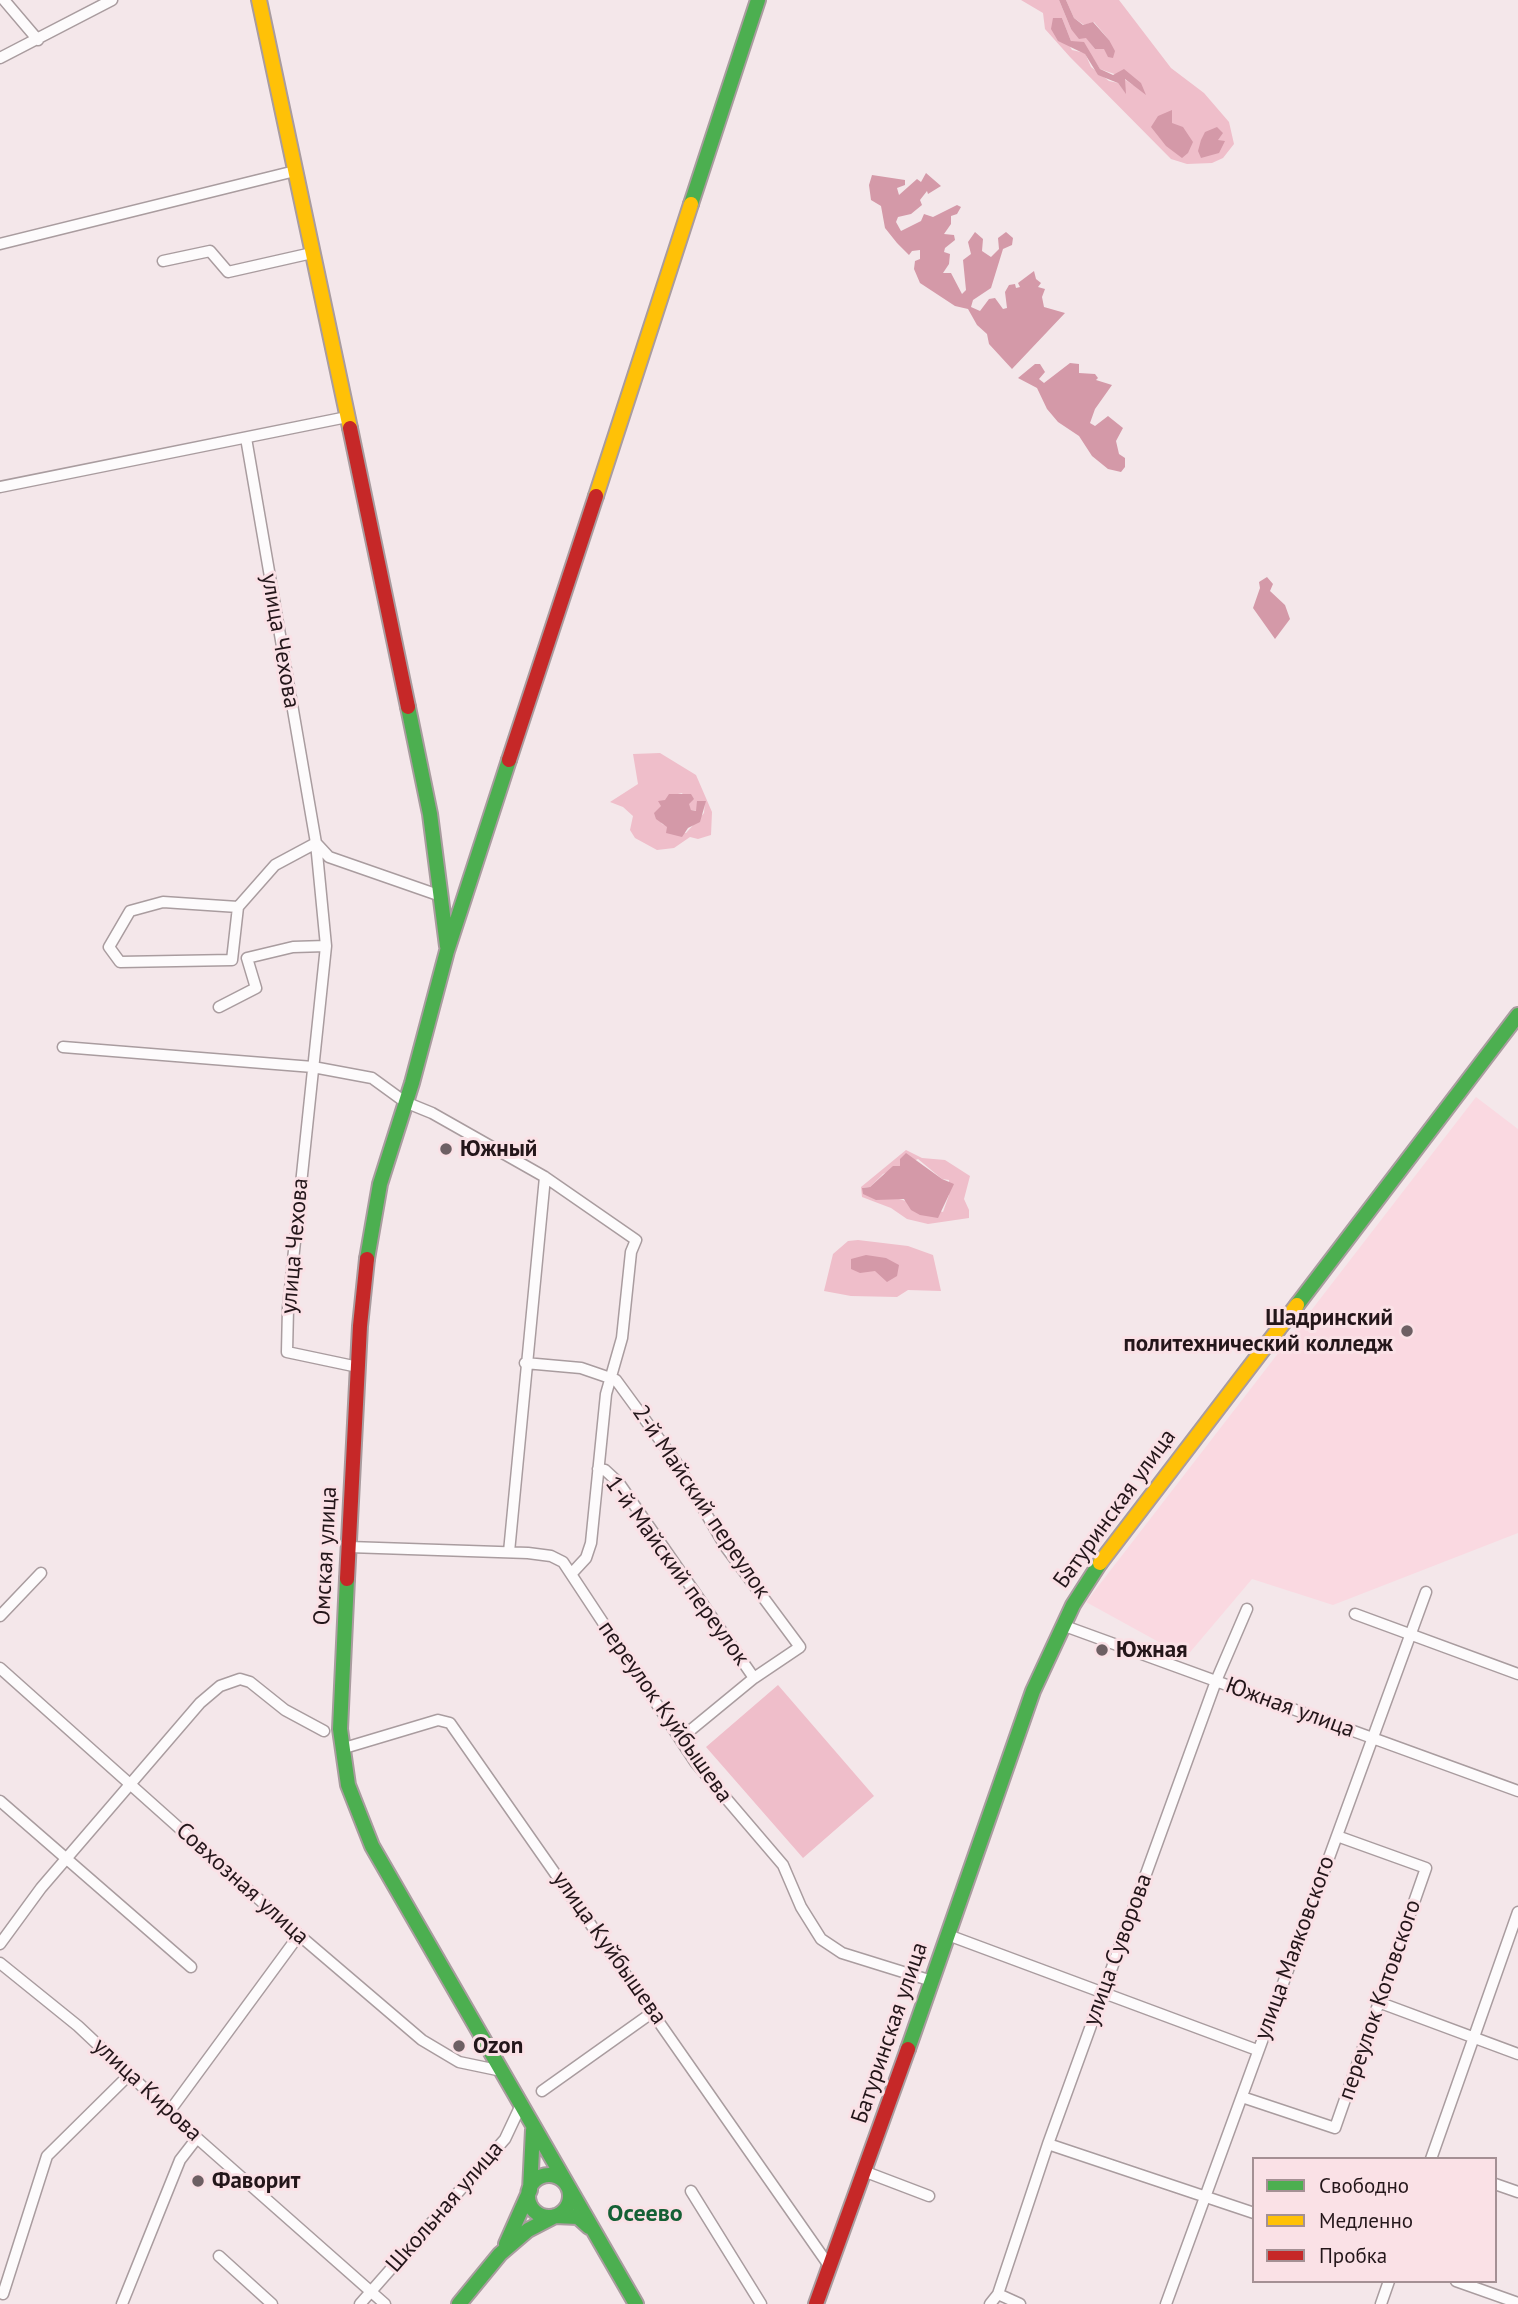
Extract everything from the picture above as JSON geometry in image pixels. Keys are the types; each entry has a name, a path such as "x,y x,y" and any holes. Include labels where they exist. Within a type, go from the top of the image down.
{"street":[{"path":"4,0 38,40"},
{"path":"0,58 112,0"},
{"path":"259,0 430,814 447,951"},
{"name":"Омская улица","path":"636,2304 362,1826 348,1785 341,1749 358,1367 369,1235 380,1184 447,951 758,0"},
{"path":"0,244 295,171"},
{"path":"163,261 210,251 228,272 312,253"},
{"path":"0,487 347,417"},
{"name":"улица Чехова","path":"246,438 316,843 326,946 288,1308 287,1352 358,1367"},
{"path":"238,907 163,902 130,911 109,947 120,962 232,960 238,907 275,865 316,843 329,857 441,896"},
{"path":"219,1007 256,988 247,958 293,947 326,946"},
{"name":"Батуринская улица","path":"816,2304 866,2172 1033,1691 1062,1625 1097,1567 1518,1015"},
{"path":"63,1047 313,1067 372,1078 405,1102 432,1112 545,1177 636,1240 631,1252 622,1338 610,1377 591,1543 586,1558 573,1572 563,1562 551,1556 509,1552 349,1547"},
{"path":"509,1552 525,1363 545,1177"},
{"path":"525,1363 581,1368 610,1377"},
{"name":"2-й Майский переулок","path":"610,1377 617,1380 642,1412 696,1494 725,1546 800,1647 754,1678 681,1738"},
{"name":"1-й Майский переулок","path":"598,1469 605,1469 619,1483 754,1678"},
{"name":"переулок Куйбышева","path":"573,1572 587,1601 720,1794 783,1865 801,1907 821,1939 842,1953 932,1981"},
{"path":"0,1616 41,1573"},
{"name":"улица Маяковского","path":"1166,2304 1426,1592"},
{"name":"улица Суворова","path":"998,2294 1103,1991 1216,1681 1247,1609"},
{"path":"1355,1614 1518,1674"},
{"name":"Южная улица","path":"1062,1625 1518,1791"},
{"name":"Совхозная улица","path":"0,1668 299,1935 438,2051 474,2067 502,2071"},
{"path":"0,1944 67,1858 200,1703 229,1682 250,1682 285,1710 324,1731"},
{"name":"улица Куйбышева","path":"341,1749 438,1720 450,1723 830,2267"},
{"path":"0,1801 191,1967"},
{"name":"переулок Котовского","path":"1241,2097 1335,2128 1426,1868 1337,1836"},
{"path":"1432,2157 1518,1912"},
{"path":"169,2112 299,1935"},
{"path":"948,1935 1257,2050"},
{"name":"улица Кирова","path":"0,1964 78,2026 197,2138 385,2304"},
{"path":"1378,2003 1518,2054"},
{"path":"542,2091 653,2012"},
{"path":"3,2294 47,2156 129,2075"},
{"name":"Школьная улица","path":"360,2304 505,2139 521,2105"},
{"path":"533,2126 529,2201 535,2211 544,2216 578,2217 594,2231"},
{"path":"122,2304 180,2160 197,2138"},
{"path":"1048,2144 1252,2212"},
{"path":"866,2172 929,2196"},
{"path":"459,2304 500,2254 522,2234 555,2216 568,2204 568,2185 556,2176 545,2176 536,2181 500,2254"},
{"path":"1497,2185 1518,2192"},
{"path":"691,2191 761,2304"},
{"path":"219,2256 272,2304"},
{"path":"1381,2304 1388,2283"},
{"path":"1462,2283 1518,2303"},
{"path":"990,2304 998,2294 1020,2304"}],"shaded area":[{"path":"1021,0 1059,0 1071,29 1086,37 1095,49 1109,40 1094,22 1084,25 1074,18 1066,0 1119,0 1171,68 1204,93 1229,122 1234,144 1223,158 1212,163 1187,164 1171,159 1045,29 1043,13","holes":["1053,18 1062,18 1071,41 1093,58 1100,69 1140,83 1133,85 1124,79 1125,92 1118,83 1109,81 1091,67 1085,53 1072,50"]},
{"path":"1059,0 1066,0 1074,18 1083,25 1093,22 1109,40 1115,51 1113,58 1108,57 1104,49 1095,49 1086,38 1079,39 1071,29"},
{"path":"1053,18 1062,18 1071,41 1084,42 1100,69 1113,75 1124,69 1141,83 1146,95 1125,79 1126,94 1118,83 1098,75 1085,54 1058,41 1051,29"},
{"path":"1172,110 1172,123 1183,127 1193,142 1188,153 1182,158 1166,146 1151,127 1158,116"},
{"path":"1217,127 1223,133 1218,140 1225,141 1219,153 1201,158 1198,151 1205,132"},
{"path":"926,173 941,186 928,194 927,191 920,200 922,205 911,214 898,217 896,222 901,231 921,221 924,214 933,217 957,205 961,207 957,214 951,216 951,224 944,234 954,235 955,240 945,248 944,252 950,254 949,264 943,273 951,273 962,294 966,290 963,260 971,254 968,242 975,232 983,239 982,251 991,257 999,249 998,238 1006,232 1013,238 1012,245 1003,249 991,288 973,300 971,307 980,311 989,299 995,298 1003,309 1007,308 1005,292 1009,285 1020,287 1018,283 1034,271 1036,279 1041,283 1038,287 1045,289 1042,297 1044,307 1065,313 1012,369 989,344 987,334 977,325 968,309 955,306 920,283 914,269 915,261 920,259 920,250 912,251 909,255 897,243 885,228 881,206 871,200 869,185 872,175 905,180 905,185 897,188 899,195 917,179 921,182"},
{"path":"1070,363 1079,364 1079,373 1095,374 1098,378 1096,380 1112,385 1095,409 1090,423 1095,426 1108,416 1123,428 1116,441 1119,454 1125,458 1125,467 1121,472 1108,469 1092,456 1079,436 1058,422 1047,409 1037,388 1018,378 1035,364 1040,364 1045,372 1039,379 1044,383"},
{"path":"1267,577 1273,584 1270,591 1285,605 1290,619 1275,639 1253,608 1260,588 1259,582"},
{"path":"660,753 696,775 712,812 711,835 698,839 690,837 674,848 657,850 635,838 630,830 633,816 623,807 610,802 638,784 633,754","holes":["682,793 691,810 697,811 697,801 705,801 704,813 686,833 662,824 660,820 661,806 674,795"]},
{"path":"669,794 691,794 694,799 689,804 691,810 696,811 697,801 706,801 700,822 688,828 682,837 666,833 667,827 656,819 654,813 661,806 658,801 665,800"},
{"name":"Шадринский политехнический колледж","path":"1476,1097 1518,1129 1518,1533 1333,1605 1252,1579 1186,1657 1086,1602"},
{"path":"906,1150 922,1158 945,1160 970,1176 964,1199 969,1218 928,1224 907,1219 891,1208 862,1197 861,1187","holes":["918,1159 942,1179 949,1180 949,1195 943,1212 862,1188 870,1187 883,1174"]},
{"path":"906,1153 942,1179 954,1184 938,1218 920,1215 911,1210 904,1199 876,1200 863,1194 862,1188 870,1187 893,1166 900,1166 900,1159"},
{"path":"848,1241 908,1246 933,1255 941,1291 908,1290 897,1297 851,1296 824,1291 833,1254"},
{"path":"866,1255 886,1258 899,1265 897,1276 887,1282 875,1271 860,1273 851,1269 851,1259"},
{"path":"778,1685 874,1796 803,1858 706,1747"}],"traffic: fast":[{"path":"691,204 758,0"},
{"path":"408,707 430,814 447,946"},
{"path":"367,1259 380,1184 412,1083 447,951 509,760"},
{"path":"1297,1305 1518,1015"},
{"path":"908,2049 1033,1691 1073,1605 1100,1563"},
{"path":"347,1579 340,1729 348,1785 372,1846 636,2304"},
{"path":"506,2244 530,2190 533,2130"},
{"path":"549,2175 564,2181 570,2196 564,2211 549,2217 534,2211 528,2196 534,2181 549,2175"},
{"path":"459,2304 500,2254 528,2230 555,2216 578,2217 589,2227"}],"traffic: slow":[{"path":"259,0 350,428"},
{"path":"596,496 691,204"},
{"path":"1100,1563 1297,1305"}],"traffic: jam":[{"path":"350,428 408,707"},
{"path":"509,760 596,496"},
{"path":"347,1579 360,1326 367,1259"},
{"path":"816,2304 908,2049"}],"place":[{"name":"Южный","path":"446,1149"},
{"name":"Шадринский политехнический колледж","path":"1407,1331"},
{"name":"Южная","path":"1102,1650"},
{"name":"Ozon","path":"459,2046"},
{"name":"Фаворит","path":"198,2181"}],"district":[{"name":"Осеево","path":"645,2214"}]}
